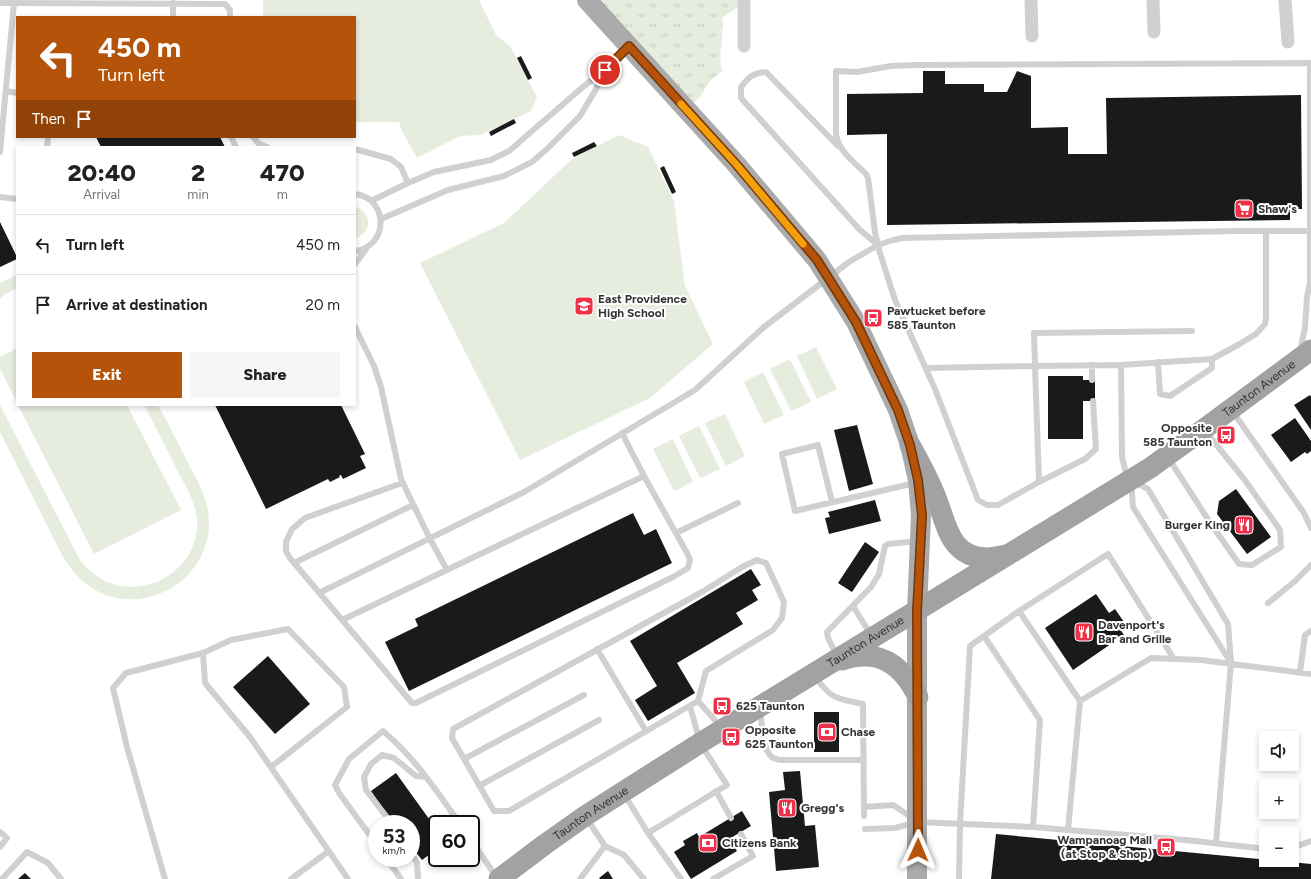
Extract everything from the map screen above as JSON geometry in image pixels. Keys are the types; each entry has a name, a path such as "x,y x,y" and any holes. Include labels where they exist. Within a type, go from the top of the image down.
{"highway":[{"name":"Taunton Avenue","path":"499,879 586,816 623,792 1131,480 1167,456 1304,355"},
{"path":"910,445 935,495 951,537 956,545 969,554 978,557 988,558 1008,555"},
{"path":"835,661 863,657 876,657 886,660 903,673 912,685 918,697"}],"main road":[{"path":"588,0 736,164 817,260 856,322 892,398 910,445 918,482 922,515 917,611 917,879"}],"street":[{"path":"744,0 744,46"},
{"path":"1031,0 1032,36"},
{"path":"1153,0 1154,32"},
{"path":"1285,0 1288,42"}],"lane":[{"path":"0,3 225,4 230,10 230,16"},
{"path":"0,152 14,3"},
{"path":"173,3 173,16"},
{"path":"372,201 434,172 491,160 509,151 584,86 605,70 629,46"},
{"path":"840,148 836,134 836,71 857,72 891,66 914,65 1310,63 1311,283 1307,297 1304,355"},
{"path":"381,219 448,190 504,176 532,162 580,116 605,70"},
{"path":"878,245 860,230 741,98 741,87 749,78 756,73 766,72 866,174 868,178 875,232 895,300 926,368 978,500 987,505 998,505 1085,459 1096,449 1093,401"},
{"path":"6,91 16,93"},
{"path":"254,138 258,143 265,146"},
{"path":"356,149 391,159 400,167 408,183"},
{"path":"356,194 360,194 372,201 376,206 381,219 379,234 374,242 366,248 356,263"},
{"path":"0,197 16,199"},
{"path":"926,368 1092,365 1212,359 1256,334 1265,324 1266,231"},
{"path":"319,593 524,492 695,390 764,326 849,262 878,245 903,238 1310,231"},
{"path":"356,251 366,248"},
{"path":"356,329 374,366 381,386 402,483 447,570"},
{"path":"1040,482 1034,366 1034,333 1192,331"},
{"path":"1158,362 1160,394 1170,396 1212,368 1212,359"},
{"path":"1121,364 1122,456 1125,470 1131,480 1133,507 1231,663"},
{"path":"1092,365 1092,380"},
{"path":"1231,409 1304,513 1311,528"},
{"path":"1167,456 1239,564 1252,565 1281,547 1280,530 1244,479 1204,429"},
{"path":"402,483 306,518 292,529 286,542 286,551 294,563 412,703 416,704 673,577 688,568 690,560 688,553 644,476 622,433"},
{"path":"832,502 818,445 782,454 794,511 918,482"},
{"path":"342,620 644,476"},
{"path":"1131,480 1148,489 1228,624 1231,663 1216,843"},
{"path":"676,533 738,503"},
{"path":"294,563 413,505"},
{"path":"835,661 827,632 871,588 879,574 885,546 888,544 920,541"},
{"path":"960,879 960,824 970,646 1108,554 1174,659"},
{"path":"757,560 766,563 784,602 782,618 773,630 706,671 698,701 509,811 494,811 452,738 452,729 702,592 742,567 757,560"},
{"path":"1268,603 1294,582 1311,565"},
{"path":"853,606 873,638"},
{"path":"1019,612 1080,701 1068,830"},
{"path":"165,879 127,747 113,688 126,673 204,653 230,640 288,629 344,687 347,707 271,767"},
{"path":"1300,672 1305,635 1311,631"},
{"path":"984,636 1040,720 1033,827"},
{"path":"597,649 646,731"},
{"path":"204,653 206,683 250,737 348,879"},
{"path":"1080,701 1151,658 1201,660 1311,674"},
{"path":"814,674 826,690 835,698 863,704 864,816"},
{"path":"464,759 584,694"},
{"path":"698,701 723,730"},
{"path":"648,833 726,785 700,744 690,706"},
{"path":"760,707 766,748 771,757 780,760 864,760"},
{"path":"479,786 599,720"},
{"path":"368,833 339,793 335,785 349,759 383,731 408,755 453,815"},
{"path":"385,815 366,790 364,777 371,764 382,756 394,758 416,776 426,777"},
{"path":"716,791 731,818"},
{"path":"623,792 648,833 681,879"},
{"path":"864,807 893,806 918,822"},
{"path":"586,816 605,846 624,855 644,879"},
{"path":"865,829 895,828 918,822 1033,827 1259,848"},
{"path":"0,832 6,838 0,847"},
{"path":"713,879 753,856 741,834"},
{"path":"1299,845 1311,841"},
{"path":"580,879 605,846"},
{"path":"291,879 329,851"},
{"path":"2,879 27,852 48,863 61,879"},
{"path":"480,853 499,879"},
{"path":"392,867 401,879"},
{"path":"418,867 418,879"}],"green space":[{"path":"263,0 479,0 496,35 510,46 537,97 531,111 480,135 460,136 417,158 402,131 399,122 356,122 356,16 263,16"},
{"path":"586,0 741,0 741,5 722,18 723,31 720,58 722,71 709,82 700,97 682,113"},
{"path":"619,135 648,147 674,201 685,286 713,344 650,398 520,460 420,263 504,223 572,159"},
{"path":"356,206 365,213 368,222 365,232 356,238"},
{"path":"16,275 16,288 5,294 0,299 0,283"},
{"path":"816,347 837,389 817,399 797,356"},
{"path":"16,349 16,400 0,369 0,357"},
{"path":"790,359 811,402 791,411 770,369"},
{"path":"763,372 784,415 764,424 744,382"},
{"path":"0,405 80,560 91,572 105,581 122,586 138,586 154,583 169,575 181,565 190,551 196,536 197,518 192,498 145,406 159,406 198,482 207,505 209,522 207,542 199,560 187,576 172,588 155,596 136,599 116,598 92,588 74,572 63,557 0,432"},
{"path":"19,406 128,406 181,510 94,554"},
{"path":"725,414 745,456 726,466 705,423"},
{"path":"699,426 720,469 700,478 679,436"},
{"path":"673,439 693,482 674,491 653,449"}],"building":[{"path":"521,56 532,78 528,80 517,58"},
{"path":"923,71 945,71 945,84 984,84 984,92 1007,92 1017,71 1031,76 1031,128 1068,127 1068,154 1107,154 1106,98 1301,95 1302,209 1290,209 1290,220 887,225 887,134 847,135 847,94 923,93"},
{"path":"514,119 516,123 491,136 489,132"},
{"path":"96,138 220,138 224,146 100,146"},
{"path":"594,142 597,146 574,157 572,153"},
{"path":"664,166 676,192 672,194 660,168"},
{"path":"0,222 16,255 16,259 0,267"},
{"path":"1048,376 1083,376 1083,380 1095,380 1095,401 1083,401 1083,439 1048,439"},
{"path":"1310,395 1311,397 1311,430 1294,405"},
{"path":"215,406 341,406 365,454 360,456 366,468 343,479 341,475 330,482 328,479 266,509"},
{"path":"1295,418 1311,441 1311,451 1307,454 1305,452 1291,462 1271,435"},
{"path":"857,425 873,484 849,491 834,430"},
{"name":"Burger King","path":"1236,489 1271,537 1247,554 1217,514 1219,501"},
{"path":"875,500 881,521 829,534 825,518 830,517 828,512"},
{"path":"633,513 644,535 656,529 672,563 409,691 385,642 418,626 415,619"},
{"path":"865,542 879,552 852,592 838,583"},
{"path":"751,569 761,585 752,590 758,600 736,613 743,624 677,663 695,693 648,721 635,700 657,686 630,641"},
{"name":"Davenport's Bar and Grille","path":"1096,594 1109,613 1115,609 1124,622 1118,626 1124,635 1073,670 1045,628"},
{"path":"268,656 310,704 275,734 233,687"},
{"name":"Chase","path":"814,712 839,712 839,752 814,752"},
{"name":"Gregg's","path":"800,771 805,826 815,825 819,867 776,871 769,792 785,790 783,772"},
{"path":"396,773 428,817 428,856 422,860 420,857 420,815 388,815 371,791"},
{"name":"Citizens Bank","path":"742,811 751,826 729,839 737,851 691,879 674,852 685,845 683,841 697,833 699,837"},
{"path":"996,834 1259,859 1259,867 1299,867 1299,863 1311,864 1311,879 991,879"},
{"path":"608,871 613,879 599,878"},
{"path":"25,873 31,879 18,879"}],"slow traffic":[{"path":"681,104 736,164 803,244"}],"place":[{"name":"Shaw's","path":"1244,209"},
{"name":"East Providence High School","path":"584,306"},
{"name":"Pawtucket before 585 Taunton","path":"873,318"},
{"name":"Opposite 585 Taunton","path":"1226,435"},
{"name":"Burger King","path":"1244,525"},
{"name":"Davenport's Bar and Grille","path":"1084,632"},
{"name":"625 Taunton","path":"722,706"},
{"name":"Chase","path":"827,732"},
{"name":"Opposite 625 Taunton","path":"731,737"},
{"name":"Gregg's","path":"787,808"},
{"name":"Citizens Bank","path":"708,843"},
{"name":"Wampanoag Mall (at Stop & Shop)","path":"1166,847"}],"route":[{"path":"605,70 629,46 736,164 817,260 856,322 898,410 916,468 922,515 917,611 918,850"}]}
